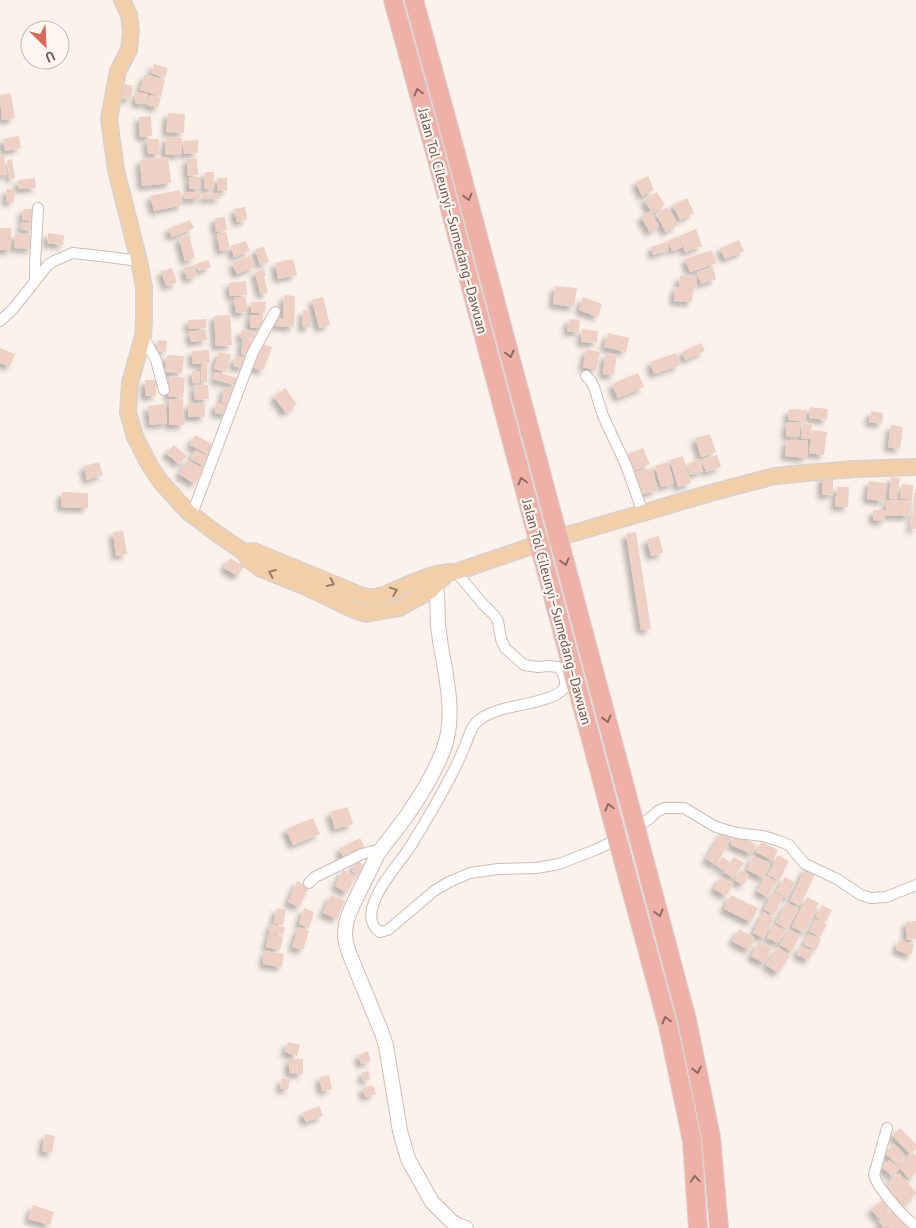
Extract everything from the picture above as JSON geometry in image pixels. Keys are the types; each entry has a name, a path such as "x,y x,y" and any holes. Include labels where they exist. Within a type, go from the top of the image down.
{"highway":[{"name":"Jalan Tol Cileunyi–Sumedang–Dawuan","path":"393,0 668,1026 692,1141 698,1228"},
{"name":"Jalan Tol Cileunyi–Sumedang–Dawuan","path":"414,0 687,1020 711,1137 718,1228"}],"main road":[{"path":"122,0 129,15 131,30 129,50 118,70 109,119 110,133 116,170 144,288 142,336 130,383 128,412 135,437 150,466 161,482 192,514 244,552 249,560 262,569 368,597 375,596 434,580 550,540 775,476 806,472 916,467"},
{"path":"307,580 344,605 366,614 398,608 430,591 434,580"}],"street":[{"path":"35,280 38,208"},
{"path":"0,321 13,309 35,280 54,261 72,253 139,262"},
{"path":"192,514 253,352 275,312"},
{"path":"142,336 156,360 164,390"},
{"path":"586,376 594,387 603,416 626,465 643,513"},
{"path":"453,572 494,615 498,621 505,648 524,665 559,667 565,686 560,694 545,700 500,709 479,720 470,730 454,772 437,804 381,888 372,908 371,919 374,926 380,932 388,930 434,891 449,882 470,873 498,868 536,868 559,864 618,839 665,808 684,808 716,827 779,841 788,846 805,864 861,895 871,898 886,897 916,885"},
{"path":"434,580 438,598 439,627 449,697 449,722 445,746 425,788 379,853 351,908 345,933 354,969 386,1046 400,1131 408,1159 432,1202 451,1221 466,1228"},
{"path":"309,883 315,877 362,854 373,851 379,853"},
{"path":"887,1128 874,1175 876,1182 901,1213 916,1226"}],"building":[{"path":"154,64 168,68 165,78 151,73"},
{"path":"145,74 165,80 161,96 140,90"},
{"path":"125,84 133,86 130,100 122,98"},
{"path":"137,92 148,94 146,104 135,103"},
{"path":"11,93 15,118 2,120 0,95"},
{"path":"150,95 161,97 158,108 147,105"},
{"path":"168,113 185,114 184,133 166,132"},
{"path":"151,116 152,136 140,137 139,117"},
{"path":"19,136 21,148 5,151 3,139"},
{"path":"166,137 182,138 181,155 165,154"},
{"path":"147,139 159,139 160,154 148,154"},
{"path":"198,140 198,153 184,154 183,141"},
{"path":"0,156 4,156 7,175 0,175"},
{"path":"168,157 171,183 142,186 140,160"},
{"path":"197,158 198,175 188,176 187,159"},
{"path":"12,159 15,178 10,179 7,160"},
{"path":"205,172 214,172 213,189 204,189"},
{"path":"648,176 654,190 642,196 636,182"},
{"path":"189,177 201,177 201,189 189,189"},
{"path":"35,178 36,188 19,189 18,180"},
{"path":"217,178 227,178 227,191 217,190"},
{"path":"7,189 15,189 14,202 6,202"},
{"path":"180,190 183,205 154,211 150,196"},
{"path":"184,192 200,192 200,199 184,199"},
{"path":"657,192 665,205 652,213 644,200"},
{"path":"220,193 220,199 203,199 203,194"},
{"path":"687,198 694,213 680,220 673,205"},
{"path":"245,207 247,220 237,222 234,209"},
{"path":"667,207 678,225 666,232 656,214"},
{"path":"23,209 35,209 35,221 22,220"},
{"path":"650,211 659,226 650,232 641,217"},
{"path":"225,217 227,230 216,232 215,218"},
{"path":"190,220 194,228 172,237 168,229"},
{"path":"22,222 34,224 33,231 21,229"},
{"path":"0,228 11,228 11,250 0,250"},
{"path":"696,229 702,246 685,252 679,236"},
{"path":"226,232 230,249 220,251 217,234"},
{"path":"48,233 64,235 63,245 47,243"},
{"path":"15,234 33,235 32,249 14,248"},
{"path":"189,235 195,258 185,261 179,238"},
{"path":"678,237 682,247 672,251 668,240"},
{"path":"739,240 744,251 725,259 720,248"},
{"path":"246,241 250,251 234,257 231,246"},
{"path":"667,242 669,250 653,255 651,247"},
{"path":"264,247 269,262 260,265 255,249"},
{"path":"712,250 717,263 690,272 685,259"},
{"path":"250,256 255,267 237,274 232,263"},
{"path":"293,259 297,275 278,279 275,263"},
{"path":"208,260 211,267 199,271 196,264"},
{"path":"194,265 197,276 187,279 184,268"},
{"path":"172,268 177,283 166,286 161,271"},
{"path":"713,268 716,279 701,284 697,272"},
{"path":"264,269 268,293 261,295 255,272"},
{"path":"680,276 697,277 696,288 679,287"},
{"path":"246,281 247,295 230,296 229,283"},
{"path":"555,286 577,288 574,307 553,304"},
{"path":"675,287 693,288 692,302 674,301"},
{"path":"284,295 295,296 294,327 276,326 276,318 283,319"},
{"path":"246,297 247,312 236,313 234,298"},
{"path":"323,297 330,325 319,328 312,300"},
{"path":"583,297 602,304 598,317 579,310"},
{"path":"251,302 266,302 265,313 251,313"},
{"path":"303,310 310,311 310,327 302,327"},
{"path":"230,315 232,345 216,346 214,316"},
{"path":"250,315 263,315 263,328 250,328"},
{"path":"206,319 206,328 189,329 188,320"},
{"path":"569,319 580,320 579,332 567,331"},
{"path":"205,329 207,340 191,342 189,332"},
{"path":"582,329 598,331 597,343 581,342"},
{"path":"241,330 255,331 254,339 240,338"},
{"path":"608,333 629,338 626,352 604,347"},
{"path":"243,339 251,340 249,355 241,354"},
{"path":"158,340 167,341 166,352 157,351"},
{"path":"260,343 272,347 263,371 252,367"},
{"path":"701,343 705,351 685,360 682,352"},
{"path":"0,348 15,354 10,366 0,363"},
{"path":"586,349 600,352 596,370 583,367"},
{"path":"209,350 210,363 193,364 192,351"},
{"path":"219,352 231,355 226,372 214,369"},
{"path":"676,353 680,365 654,374 650,362"},
{"path":"605,354 617,355 614,375 603,374"},
{"path":"167,355 184,356 182,373 165,372"},
{"path":"235,356 246,359 244,368 233,366"},
{"path":"207,364 207,382 202,382 201,365"},
{"path":"192,371 199,371 200,383 193,383"},
{"path":"216,372 238,378 236,385 213,379"},
{"path":"638,373 644,387 618,398 612,384"},
{"path":"171,376 185,378 183,398 168,396"},
{"path":"145,380 157,380 156,396 145,396"},
{"path":"208,385 209,399 195,400 194,386"},
{"path":"225,387 234,389 231,404 221,402"},
{"path":"285,388 297,404 286,413 274,397"},
{"path":"183,399 184,425 169,425 169,400"},
{"path":"188,403 205,404 205,417 188,417"},
{"path":"216,403 229,405 228,415 215,413"},
{"path":"165,404 167,423 150,425 148,406"},
{"path":"810,407 828,409 827,420 809,418"},
{"path":"789,409 806,410 805,421 788,420"},
{"path":"871,411 883,413 882,424 869,422"},
{"path":"787,422 800,423 799,437 786,436"},
{"path":"802,423 812,424 810,439 801,438"},
{"path":"891,425 903,427 900,449 888,447"},
{"path":"812,430 827,432 824,455 809,453"},
{"path":"710,434 716,452 701,457 695,438"},
{"path":"195,435 214,445 209,455 190,445"},
{"path":"787,440 808,441 807,458 785,456"},
{"path":"174,445 187,456 179,464 166,453"},
{"path":"643,448 650,464 631,472 625,455"},
{"path":"195,450 210,458 206,467 191,459"},
{"path":"717,455 721,467 706,472 702,460"},
{"path":"683,456 691,483 678,487 670,460"},
{"path":"700,459 703,471 690,475 687,464"},
{"path":"188,460 204,469 195,484 179,474"},
{"path":"99,462 103,475 87,480 84,466"},
{"path":"668,462 674,483 661,487 655,466"},
{"path":"652,468 658,490 640,495 634,473"},
{"path":"833,476 833,494 822,495 822,477"},
{"path":"891,477 900,478 897,499 889,498"},
{"path":"869,481 886,483 884,501 867,499"},
{"path":"902,484 913,485 912,499 900,498"},
{"path":"837,487 849,487 848,507 835,506"},
{"path":"915,489 916,529 911,529"},
{"path":"62,492 88,493 88,508 61,507"},
{"path":"887,500 910,500 909,516 885,515 885,521 873,520 873,510 886,510"},
{"path":"123,531 127,554 116,556 113,532"},
{"path":"636,532 651,629 641,630 626,534"},
{"path":"659,536 663,553 651,556 647,539"},
{"path":"230,558 244,566 238,576 224,568"},
{"path":"348,807 353,824 335,829 330,812"},
{"path":"313,818 320,834 293,845 286,829"},
{"path":"724,830 733,835 716,865 706,859"},
{"path":"735,835 756,844 752,854 731,845"},
{"path":"360,838 365,848 344,859 339,849"},
{"path":"761,842 778,850 773,861 756,852"},
{"path":"778,855 789,861 779,880 768,875"},
{"path":"753,856 770,863 764,878 747,870"},
{"path":"722,857 729,861 724,870 717,866"},
{"path":"734,857 744,863 733,878 724,872"},
{"path":"357,861 364,865 359,875 352,871"},
{"path":"806,867 816,872 800,905 790,901"},
{"path":"343,870 356,876 347,893 335,886"},
{"path":"741,870 749,875 743,885 735,880"},
{"path":"767,876 777,882 767,897 757,891"},
{"path":"721,877 733,884 726,896 714,889"},
{"path":"785,877 795,883 787,898 776,892"},
{"path":"297,881 309,887 299,907 288,902"},
{"path":"773,892 783,897 774,915 764,909"},
{"path":"331,895 345,901 337,919 323,913"},
{"path":"731,895 758,908 751,922 724,909"},
{"path":"807,897 819,903 804,933 792,927"},
{"path":"787,902 798,909 787,929 776,923"},
{"path":"822,905 832,910 825,922 816,917"},
{"path":"277,908 286,910 283,925 273,923"},
{"path":"304,908 314,912 309,928 299,924"},
{"path":"764,912 774,918 764,938 753,933"},
{"path":"816,919 827,924 820,937 809,931"},
{"path":"916,921 916,939 907,940 906,922"},
{"path":"271,924 285,927 283,935 269,933"},
{"path":"773,924 785,930 779,943 767,938"},
{"path":"299,927 309,931 303,950 292,947"},
{"path":"739,929 755,938 749,950 732,941"},
{"path":"789,929 800,935 792,951 780,945"},
{"path":"269,934 283,937 280,950 266,947"},
{"path":"809,934 821,939 816,950 804,945"},
{"path":"899,940 914,945 911,955 896,950"},
{"path":"759,942 772,948 764,963 751,956"},
{"path":"800,946 813,951 809,960 797,955"},
{"path":"778,947 790,956 778,973 766,965"},
{"path":"265,951 284,954 282,967 263,964"},
{"path":"288,1042 300,1045 297,1056 285,1052"},
{"path":"368,1051 371,1061 361,1064 358,1055"},
{"path":"289,1059 303,1059 303,1074 289,1073"},
{"path":"369,1071 370,1080 363,1081 362,1072"},
{"path":"329,1075 332,1089 322,1091 319,1077"},
{"path":"282,1078 290,1080 288,1090 280,1088"},
{"path":"373,1085 376,1094 365,1097 362,1088"},
{"path":"319,1106 323,1116 306,1122 302,1113"},
{"path":"900,1128 916,1144 916,1148 910,1154 892,1135"},
{"path":"45,1134 55,1136 52,1153 42,1151"},
{"path":"894,1144 905,1156 897,1164 885,1153"},
{"path":"913,1153 916,1155 916,1173 909,1179 898,1166"},
{"path":"889,1160 899,1169 893,1177 882,1167"},
{"path":"899,1173 916,1192 903,1206 885,1186"},
{"path":"884,1199 892,1208 879,1219 871,1209"},
{"path":"33,1205 54,1212 50,1225 28,1219"},
{"path":"895,1208 901,1216 884,1228 879,1221"},
{"path":"901,1216 909,1228 887,1228"}]}
